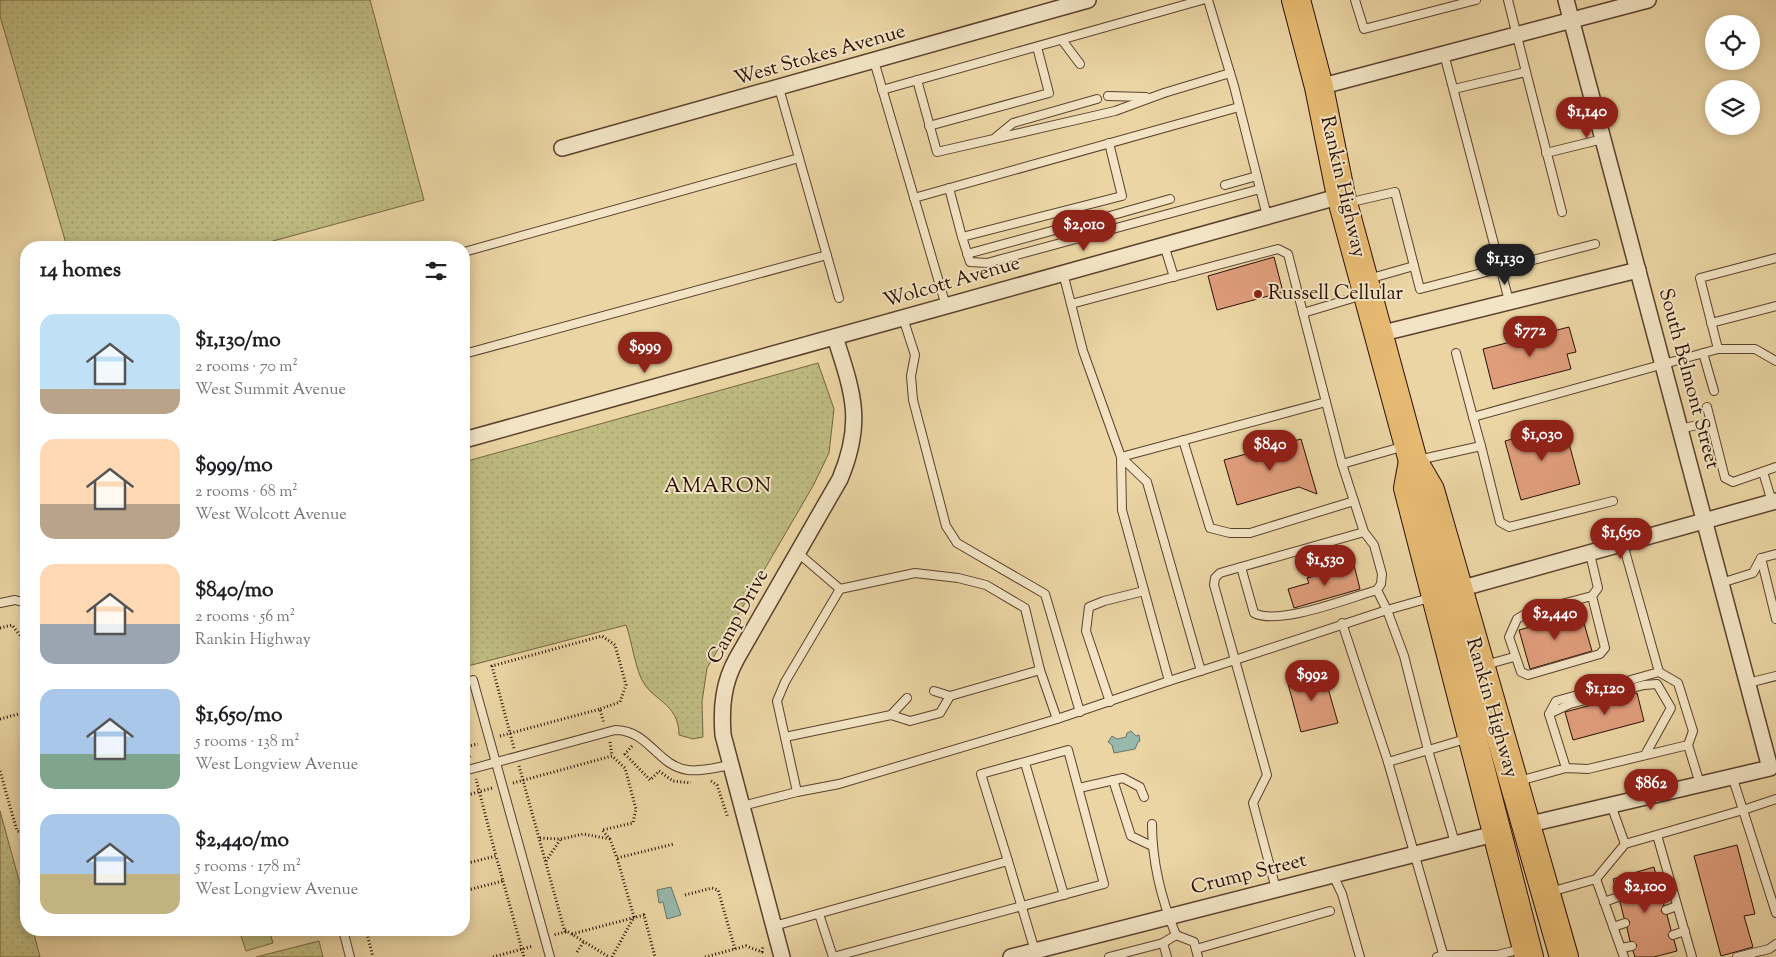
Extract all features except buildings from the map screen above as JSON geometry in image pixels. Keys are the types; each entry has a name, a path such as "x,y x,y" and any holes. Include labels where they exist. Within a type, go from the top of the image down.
{"highway":[{"name":"Rankin Highway","path":"1296,0 1319,88 1342,200 1411,453 1430,490 1464,699 1528,952"},
{"name":"Rankin Highway","path":"1448,593 1480,667 1563,955"},
{"path":"1464,699 1485,718 1511,813 1526,825"},
{"path":"1498,833 1525,854 1549,934 1563,955"}],"street":[{"name":"West Stokes Avenue","path":"562,148 874,61 1049,5 1088,0"},
{"name":"South Belmont Street","path":"1566,0 1721,583 1773,767"},
{"path":"1319,88 1648,0"},
{"name":"Wolcott Avenue","path":"470,438 1267,216 1342,200"},
{"path":"1379,334 1508,300 1638,270"},
{"name":"Camp Drive","path":"782,957 723,735 721,715 728,674 840,480 850,455 855,429 850,384 835,337"},
{"path":"1448,593 1774,502"},
{"path":"1526,825 1773,767"},
{"name":"Crump Street","path":"1011,957 1498,833"}],"lane":[{"path":"882,90 1202,0"},
{"path":"1208,0 1230,73 1267,216"},
{"path":"1356,0 1364,29 1476,0"},
{"path":"1508,0 1562,212"},
{"path":"1062,40 1080,64"},
{"path":"929,126 1049,93 1037,47"},
{"path":"1444,54 1508,300"},
{"path":"874,61 946,306"},
{"path":"1454,89 1526,72"},
{"path":"917,80 937,152 1115,111 1151,97 1230,73"},
{"path":"779,88 840,298"},
{"path":"1108,96 1151,97"},
{"path":"995,139 1013,123 1097,99"},
{"path":"914,198 1239,107"},
{"path":"1546,153 1603,139"},
{"path":"962,237 1122,196 1109,143"},
{"path":"470,250 799,158"},
{"path":"1225,185 1257,176"},
{"path":"949,188 970,262 987,263 1260,189"},
{"path":"1342,200 1395,192 1420,289 1595,244"},
{"path":"1092,221 1170,199"},
{"path":"967,254 1055,230"},
{"path":"1164,245 1174,277"},
{"path":"1071,304 1278,249 1288,254 1342,464 1364,532 1374,545 1382,574 1381,584 1377,590 1299,613 1273,618 1261,617 1254,613 1241,567"},
{"path":"470,352 827,255"},
{"path":"1718,349 1700,278 1776,258"},
{"path":"1303,313 1414,266"},
{"path":"1063,274 1083,351 1121,457 1122,510 1169,681"},
{"path":"1712,324 1776,306"},
{"path":"902,318 915,355 911,376 912,400 946,526 957,543 1045,594 1080,712"},
{"path":"1474,417 1718,349 1755,349 1776,361"},
{"path":"1456,353 1500,522 1509,527 1613,500"},
{"path":"1704,353 1714,391"},
{"path":"1121,457 1326,402"},
{"path":"1706,407 1725,478 1732,482 1776,466"},
{"path":"1680,430 1710,422"},
{"path":"1183,440 1210,528 1230,533 1250,533 1354,501"},
{"path":"1342,464 1411,453 1481,446"},
{"path":"1121,457 1147,482 1201,671"},
{"path":"1763,472 1774,502"},
{"path":"1276,889 1253,803 1267,775 1214,585 1215,578 1220,573 1364,532"},
{"path":"1623,544 1659,672 1678,683 1693,731 1688,745 1700,784"},
{"path":"798,553 840,589"},
{"path":"1590,554 1598,588 1592,596 1526,613 1516,618 1509,637 1514,657 1521,672 1528,674 1600,654 1605,648 1604,640 1592,596"},
{"path":"1760,558 1776,554"},
{"path":"1721,583 1753,573 1760,558"},
{"path":"1760,558 1773,591 1776,617"},
{"path":"797,792 777,701 785,682 840,589 915,574 958,578 986,585 1026,608 1040,670 1057,719"},
{"path":"1377,590 1387,610 1404,656 1428,750 1456,843"},
{"path":"1110,702 1086,631 1089,607 1104,600 1144,591"},
{"path":"742,806 839,784 1057,719 1342,624 1448,593"},
{"path":"0,602 15,600 20,601"},
{"path":"1342,624 1388,762 1415,854 1441,956 1496,955 1528,952"},
{"path":"1480,667 1514,657"},
{"path":"934,691 950,696 1040,670"},
{"path":"1566,768 1549,714 1556,701 1659,672"},
{"path":"1748,683 1776,676"},
{"path":"473,680 550,957"},
{"path":"1549,714 1570,704 1644,685 1657,684 1672,708 1645,755"},
{"path":"785,737 890,715 910,721 940,712 950,696"},
{"path":"890,715 907,698"},
{"path":"470,769 607,732 628,730 644,739 667,762 689,770 731,765"},
{"path":"1388,762 1474,737"},
{"path":"1512,783 1566,768 1588,769 1688,745"},
{"path":"820,914 833,957 1022,907 1104,884 1068,750 981,774 1008,861 1022,907 1035,951"},
{"path":"1026,762 1064,895"},
{"path":"1732,776 1776,913"},
{"path":"1079,788 1123,778 1140,787 1144,797"},
{"path":"1112,780 1131,836 1152,846"},
{"path":"1545,893 1596,879 1625,844 1776,799"},
{"path":"1611,805 1625,844"},
{"path":"1152,824 1152,846 1168,916 1176,935 1194,942 1197,953 1330,911"},
{"path":"1657,835 1692,957"},
{"path":"774,926 1008,861"},
{"path":"1333,875 1342,894 1360,957"},
{"path":"1596,879 1624,957"},
{"path":"1659,885 1670,881"},
{"path":"1604,902 1618,897"},
{"path":"1666,910 1677,906"},
{"path":"1613,927 1625,923"},
{"path":"1673,935 1685,931"},
{"path":"1113,956 1163,943 1176,935"},
{"path":"345,936 350,957"},
{"path":"1163,943 1167,957"},
{"path":"1737,957 1769,949 1776,944"},
{"path":"1621,948 1632,946"}],"path":[{"path":"0,628 12,624 20,635"},
{"path":"499,737 510,734 600,709 620,702 626,685 615,644 602,636 492,666 510,734 546,862 564,930 611,957 634,917 618,858 610,839 602,830 633,823 636,809 625,768 612,756 610,742 600,709"},
{"path":"0,719 20,714"},
{"path":"610,742 619,740"},
{"path":"626,741 634,745 625,754 650,780 659,771 673,781 684,784 696,782"},
{"path":"470,746 478,744"},
{"path":"470,794 612,756"},
{"path":"0,771 16,830 20,832"},
{"path":"476,780 524,957"},
{"path":"704,780 717,786 728,820"},
{"path":"539,838 561,839 583,834 610,839"},
{"path":"546,862 561,839"},
{"path":"618,858 674,844"},
{"path":"470,862 496,856"},
{"path":"470,889 503,880"},
{"path":"684,895 712,888 718,890 735,949"},
{"path":"572,934 644,915 655,957"},
{"path":"554,935 565,932 564,930"},
{"path":"368,936 373,957"},
{"path":"577,952 584,942"},
{"path":"705,957 746,946 762,952 763,943"},
{"path":"493,957 533,946"}],"shaded area":[{"path":"0,0 370,0 424,200 273,241 65,241 0,16"},
{"path":"818,363 834,409 829,453 813,486 707,668 702,702 703,737 693,739 679,735 678,724 670,709 651,692 641,678 626,625 470,665 470,460"},
{"path":"1131,731 1136,736 1139,735 1140,741 1135,749 1114,753 1112,745 1108,742 1112,736 1117,739 1126,737 1127,733"},
{"path":"0,811 20,884 20,936 35,936 40,957 0,957"},
{"path":"671,887 681,915 667,919 663,902 659,903 657,890"},
{"path":"241,936 271,936 273,943 246,951"},
{"path":"319,941 323,957 256,957"}],"place":[{"name":"Russell Cellular","path":"1258,294"}],"district":[{"name":"AMARON","path":"718,487"}]}
